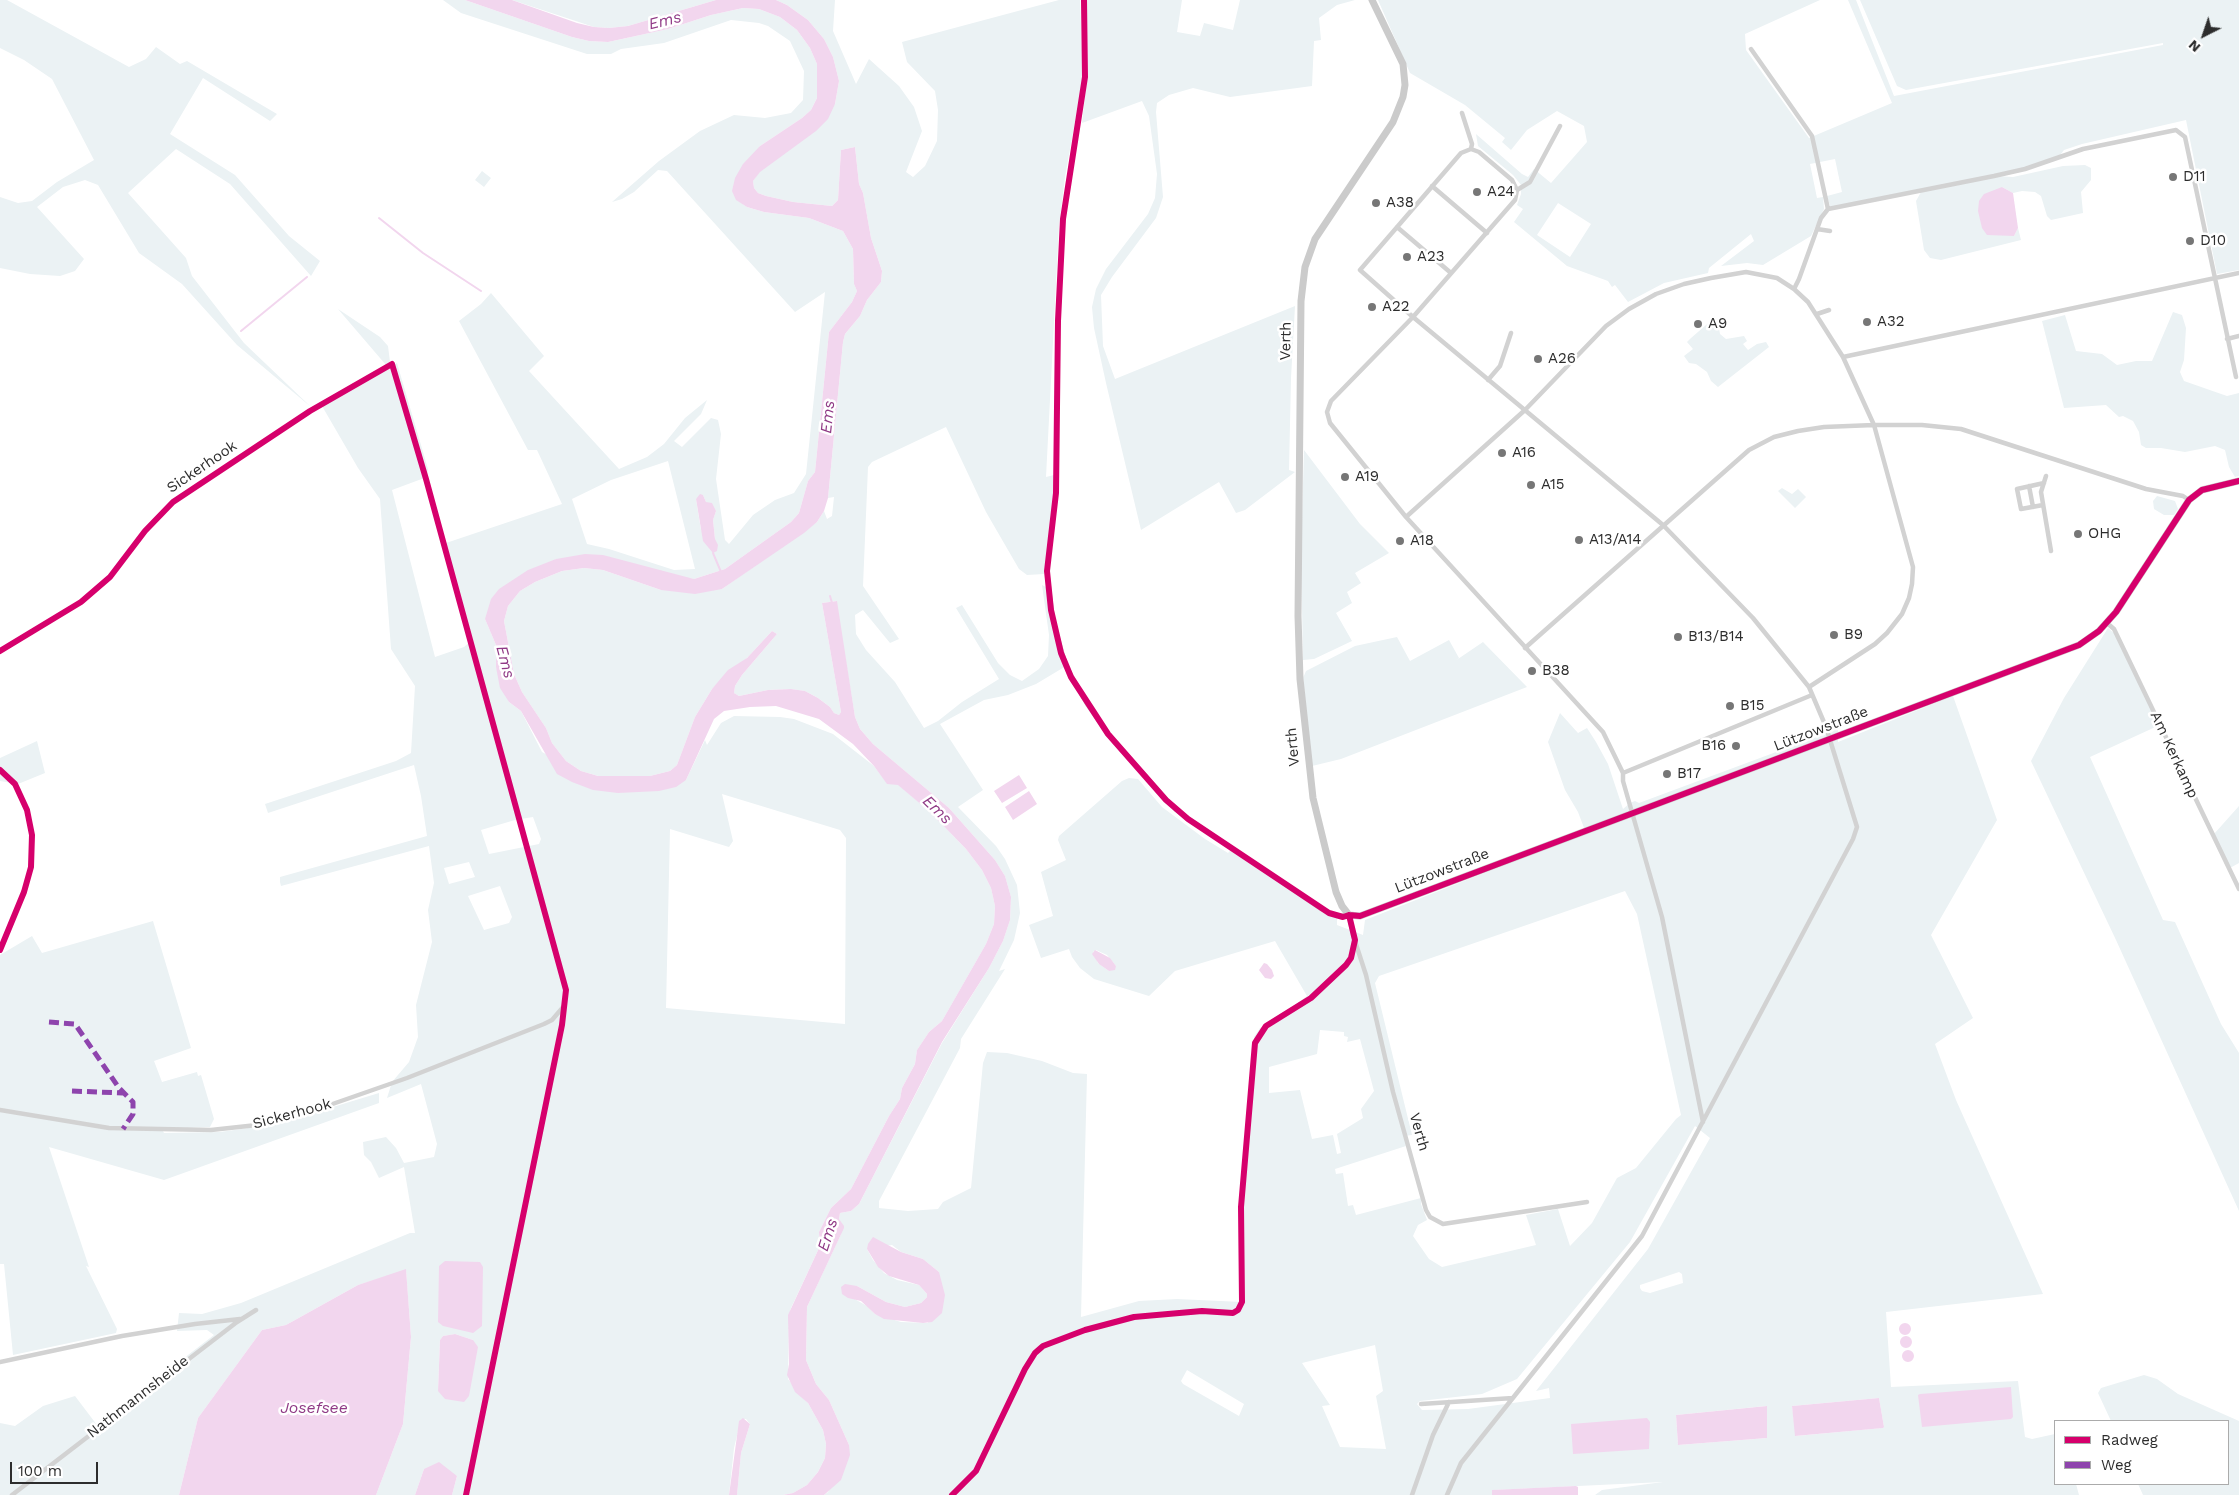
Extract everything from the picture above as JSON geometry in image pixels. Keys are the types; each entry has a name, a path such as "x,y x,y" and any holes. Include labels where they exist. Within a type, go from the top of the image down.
{"street":[{"path":"1084,0 1085,77 1063,218 1058,321 1056,493 1047,572 1051,610 1061,653 1070,677 1108,734 1171,805 1188,819 1321,909 1337,916 1349,915"},
{"name":"Verth","path":"1372,0 1398,52 1405,75 1404,97 1393,122 1320,231 1304,267 1301,293 1298,616 1300,679 1313,798 1336,892 1342,906 1349,915 1353,935 1366,976 1393,1092 1426,1210 1430,1217 1443,1224 1587,1202"},
{"path":"1751,49 1812,136 1828,209"},
{"path":"1462,113 1472,144 1471,149"},
{"path":"1517,190 1530,182 1560,126"},
{"path":"1794,289 1821,218 1828,209 2009,172 2083,149 2176,130 2185,137 2236,377"},
{"path":"1447,1495 1461,1463 1642,1236 1703,1122 1856,832 1857,827 1830,738 1809,687 1754,618 1663,525 1413,317 1360,270 1461,153 1471,149 1479,152 1512,180 1517,190 1515,200 1413,317 1331,401 1327,412 1330,423 1406,517 1603,732 1623,773 1623,781 1662,917 1703,1122"},
{"path":"1432,186 1486,232"},
{"path":"1398,227 1451,273"},
{"path":"1817,228 1830,231"},
{"path":"1406,517 1524,410 1606,326 1628,309 1656,294 1684,284 1746,272 1777,278 1794,289 1816,314 1844,357 1874,425 1913,567 1911,591 1902,614 1887,633 1875,644 1809,687"},
{"path":"1844,357 2239,273"},
{"path":"1816,314 1829,310"},
{"path":"1488,380 1500,366 1510,333"},
{"path":"2227,339 2239,336"},
{"name":"Sickerhook","path":"0,651 52,621 96,590 110,577 145,530 173,502 310,411 392,364"},
{"path":"1525,648 1749,450 1774,438 1798,430 1874,425 1922,425 1962,430 2146,489 2183,496 2188,500"},
{"path":"2046,476 2041,492 2051,551"},
{"name":"Lützowstraße","path":"1349,915 1360,916 2079,644 2108,623 2188,500 2202,490 2239,481"},
{"path":"2043,505 2021,509 2017,489 2044,483"},
{"path":"2028,486 2033,507"},
{"name":"Am Kerkamp","path":"2108,623 2114,629 2239,889"},
{"path":"1623,773 1812,695"},
{"path":"0,770 16,784 27,810 32,835 31,867 24,892 0,950"},
{"name":"Sickerhook","path":"0,1110 109,1128 211,1130 257,1125 302,1115 407,1078 544,1024 552,1020 564,1006"},
{"name":"Nathmannsheide","path":"12,1495 256,1310"},
{"name":"Nathmannsheide","path":"0,1362 122,1336 195,1324 242,1319"},
{"path":"1421,1404 1513,1398"},
{"path":"1412,1495 1433,1435 1449,1402"}],"shaded area":[{"path":"0,0 7,0 129,67 146,59 156,47 180,64 187,61 277,114 270,121 203,78 170,134 235,175 289,236 320,261 311,276 230,184 176,149 128,193 186,258 192,276 244,343 311,407 237,345 182,284 139,253 98,185 85,180 63,187 37,207 84,259 75,271 60,276 30,274 0,268 0,197 18,203 32,201 57,182 94,160 52,79 24,60 0,48"},
{"path":"443,0 465,0 572,37 589,41 608,42 668,29 711,15 743,8 759,9 780,17 797,30 810,48 817,64 817,98 811,110 802,118 760,146 737,200 747,207 764,212 809,218 843,231 853,249 854,284 857,291 852,302 829,332 815,472 808,481 799,513 791,522 725,569 694,579 556,559 485,619 496,645 496,667 509,702 521,711 542,752 618,793 686,780 705,740 707,745 721,723 734,716 794,719 833,734 874,766 887,783 898,784 930,812 966,849 982,870 991,888 995,906 994,924 986,944 942,1021 929,1032 917,1050 915,1064 902,1088 900,1099 889,1116 851,1189 831,1208 819,1232 820,1246 791,1308 789,1315 788,1379 808,1403 823,1430 826,1444 825,1458 818,1472 807,1485 793,1493 783,1495 737,1495 741,1453 750,1424 746,1419 741,1419 734,1448 729,1495 452,1495 457,1476 424,1469 415,1495 376,1495 403,1424 411,1337 406,1270 358,1285 286,1325 262,1330 198,1418 179,1495 0,1495 0,1423 15,1426 43,1406 75,1396 97,1425 214,1335 207,1330 177,1331 179,1313 202,1314 241,1303 410,1233 415,1233 404,1167 379,1178 371,1162 364,1155 363,1142 386,1137 396,1148 404,1163 434,1157 437,1144 421,1084 387,1098 392,1082 409,1062 418,1037 416,1005 432,942 428,910 434,883 429,846 281,886 280,882 280,877 427,836 414,765 268,813 265,804 396,761 411,753 415,686 391,649 380,499 358,468 322,406 397,363 428,469 427,477 392,490 435,657 464,647 472,640 446,543 562,504 537,450 528,450 459,321 481,304 491,293 544,356 529,371 619,469 647,457 664,444 685,418 707,400 701,414 674,441 682,447 711,418 718,420 721,434 716,479 725,540 729,544 753,515 775,500 794,493 806,474 825,292 795,312 667,171 658,170 634,192 612,202 659,161 700,131 734,115 765,118 791,113 803,100 804,71 790,41 768,26 759,23 731,20 664,43 621,49 611,54 587,54 461,13","holes":["668,461 695,569 674,570 609,549 587,544 572,499 611,480","703,495 706,502 716,511 713,520 715,539 701,530 696,499","722,794 840,830 846,838 845,1024 666,1008 670,829 729,847 733,841","533,817 541,839 539,844 489,854 481,830","469,862 475,877 449,884 444,868","500,886 512,917 509,923 484,930 468,896","455,1334 473,1340 438,1391 440,1340 443,1336"]},
{"path":"512,0 716,0 628,26 609,28 594,27"},
{"path":"776,0 835,0 833,31 856,84 869,59 899,86 914,107 922,131 906,172 913,177 925,166 937,141 938,110 935,91 907,62 902,42 1059,0 1080,0 1083,77 1065,177 1059,226 1046,477 1054,475 1054,491 1044,574 1027,575 1019,569 986,512 946,427 872,462 868,467 863,586 899,639 890,643 863,610 855,615 856,634 866,650 895,682 924,728 938,721 962,702 999,679 956,608 962,605 998,663 1010,675 1022,681 1039,669 1048,656 1049,635 1042,585 1048,588 1051,610 1066,666 1036,684 1008,695 984,700 940,724 983,790 958,807 996,846 1005,859 1017,885 1020,913 1014,940 999,971 1005,969 961,1039 960,1048 879,1201 879,1208 908,1211 938,1209 943,1202 971,1188 983,1063 987,1052 1007,1053 1042,1061 1073,1073 1087,1074 1081,1317 1139,1301 1177,1299 1242,1302 1241,1207 1254,1037 1260,1028 1266,1026 1307,996 1275,941 1175,971 1149,996 1094,979 1080,968 1069,949 1041,958 1029,925 1053,916 1041,872 1066,860 1058,840 1059,836 1122,781 1129,778 1138,779 1162,807 1205,839 1228,853 1232,849 1321,909 1337,916 1337,925 1363,935 1365,920 1586,833 1578,812 1565,790 1548,742 1560,713 1578,733 1587,728 1608,764 1623,809 1635,801 1639,803 1838,729 1838,742 1953,696 1997,820 1931,935 1973,1018 1935,1044 1956,1100 2043,1294 1886,1312 1891,1387 2018,1381 2025,1437 2032,1439 2054,1434 2054,1485 2076,1485 2079,1495 1595,1495 1602,1490 1663,1482 1493,1490 1492,1495 824,1495 828,1492 849,1445 829,1400 816,1384 806,1360 807,1307 841,1234 840,1213 851,1211 859,1204 942,1043 989,968 1003,941 1010,920 1011,897 1005,876 995,860 949,808 873,744 860,729 855,717 836,601 822,603 841,712 839,715 834,713 830,707 818,698 805,691 791,689 768,690 739,696 734,693 735,686 742,675 777,634 772,631 747,658 712,689 695,717 677,765 670,771 650,776 598,776 581,771 566,761 552,743 546,728 522,692 514,674 504,621 508,606 520,591 535,582 562,571 584,568 603,570 661,590 722,589 817,522 824,511 827,519 832,516 834,497 828,498 843,342 845,334 860,316 867,300 881,282 882,271 871,238 863,193 859,184 855,147 841,150 838,200 832,206 793,202 766,196 758,193 754,188 753,181 759,172 835,104 839,81 833,57 824,39 808,20 787,5","holes":["1625,891 1637,914 1681,1115 1636,1168 1617,1178 1592,1223 1570,1246 1558,1209 1526,1215 1536,1245 1442,1267 1429,1259 1413,1236 1418,1225 1427,1220 1421,1204 1421,1198 1356,1215 1353,1205 1348,1206 1343,1173 1336,1174 1335,1169 1406,1146 1404,1136 1412,1135 1375,983 1379,976","1096,950 1107,955 1116,966 1109,971 1098,963 1093,952","1320,1030 1344,1032 1344,1036 1348,1037 1347,1042 1360,1039 1374,1091 1361,1109 1363,1118 1337,1134 1341,1153 1337,1154 1333,1135 1312,1139 1300,1090 1269,1093 1269,1067 1317,1054","1695,1126 1710,1138 1648,1249 1536,1391 1549,1388 1550,1398 1468,1409 1422,1410 1417,1404 1420,1401 1482,1394 1517,1379 1630,1242","892,1245 901,1252 923,1259 939,1272 928,1323 901,1322 875,1314 867,1306 842,1292 857,1286 886,1302 905,1307 921,1303 927,1297 927,1294 919,1285 897,1280 884,1273 867,1249","1679,1272 1682,1274 1683,1283 1650,1293 1642,1291 1640,1285","1375,1345 1383,1391 1376,1396 1386,1449 1340,1447 1322,1406 1330,1405 1302,1363","1187,1370 1244,1404 1239,1416 1183,1384 1181,1381","1879,1398 1884,1427 1882,1428 1796,1436 1792,1406","1766,1406 1767,1438 1678,1445 1676,1415"]},
{"path":"1087,0 1182,0 1177,32 1200,36 1204,23 1233,30 1240,0 1355,0 1337,5 1319,18 1321,40 1314,41 1312,86 1230,97 1193,88 1169,95 1157,103 1156,112 1163,197 1156,218 1112,277 1101,295 1103,346 1115,379 1295,306 1289,470 1295,472 1245,510 1236,513 1219,482 1141,530 1106,383 1094,328 1092,307 1096,289 1106,269 1148,214 1155,198 1157,174 1149,116 1142,101 1082,123 1087,77"},
{"path":"1378,0 1820,0 1745,34 1746,50 1809,138 1892,103 1848,0 1856,0 1894,96 2163,45 2163,43 1906,90 1897,86 1860,0 2239,0 2239,270 2217,274 2186,120 2082,144 2064,150 2058,158 1997,176 2013,177 2063,166 2085,165 2091,168 2091,180 2081,192 2083,213 2051,220 2047,216 2041,196 2035,192 2022,191 2013,193 2002,187 2014,236 2018,228 2021,240 1941,260 1930,258 1924,250 1916,201 1921,192 1831,209 1827,196 1842,192 1835,159 1810,164 1817,198 1823,197 1824,209 1811,236 1763,265 1747,263 1721,266 1754,241 1751,234 1709,268 1708,273 1664,283 1628,302 1615,285 1612,287 1608,281 1567,266 1514,222 1523,209 1517,205 1521,194 1521,185 1513,175 1478,146 1476,134 1522,174 1528,177 1534,169 1551,183 1587,142 1584,126 1557,111 1527,130 1511,150 1502,142 1505,138 1465,105 1410,73","holes":["1558,203 1591,224 1570,257 1537,235"]},
{"path":"482,171 491,178 484,187 475,180"},
{"path":"338,309 380,337 388,346 390,362 386,365"},
{"path":"2173,312 2182,315 2186,328 2184,360 2180,372 2184,381 2227,396 2239,393 2239,476 2235,477 2229,467 2225,450 2215,446 2185,452 2161,448 2146,448 2141,445 2139,432 2133,421 2123,416 2119,417 2106,405 2064,408 2042,321 2065,315 2076,351 2102,354 2117,365 2136,361 2152,361"},
{"path":"1713,319 1718,323 1720,334 1726,339 1744,336 1747,341 1743,344 1748,350 1757,344 1766,342 1769,347 1718,387 1711,381 1707,372 1696,364 1689,363 1684,356 1693,349 1687,342"},
{"path":"1304,450 1360,524 1389,553 1355,573 1361,583 1347,592 1352,603 1336,613 1352,641 1314,659 1303,660 1301,554"},
{"path":"1782,488 1792,494 1798,489 1806,497 1795,508 1778,491"},
{"path":"2157,496 2175,501 2178,509 2174,515 2164,515 2154,509 2153,501"},
{"path":"2108,628 2115,634 2162,724 2090,757 2163,920 2175,922 2221,1024 2239,1053 2239,1211 2116,940 2031,761 2064,698"},
{"path":"1397,637 1410,661 1449,640 1459,658 1455,661 1483,642 1527,687 1341,759 1312,766 1303,678 1306,671 1355,646"},
{"path":"37,741 45,773 18,784 0,781 0,758"},
{"path":"2239,806 2239,863 2230,868 2214,834"},
{"path":"153,921 191,1048 154,1061 162,1082 197,1072 198,1076 201,1075 214,1119 210,1127 162,1129 164,1133 220,1132 277,1124 379,1093 379,1103 164,1180 49,1147 89,1267 86,1266 117,1329 116,1333 13,1355 4,1264 0,1264 0,955 32,936 42,953"},
{"path":"2144,1375 2157,1379 2178,1394 2239,1421 2239,1495 2143,1495 2138,1485 2229,1485 2229,1420 2111,1420 2098,1393 2101,1388"}],"water":[{"name":"Ems","path":"465,0 512,0 577,23 609,28 628,26 716,0 776,0 787,5 808,20 824,39 833,57 839,81 835,104 828,119 816,131 760,172 753,181 754,188 758,193 766,196 793,202 832,206 838,200 841,150 855,147 859,184 863,193 871,238 882,271 881,282 867,300 860,316 845,334 828,498 824,511 817,522 722,589 695,594 661,590 603,570 584,568 562,571 535,582 520,591 508,606 504,621 514,674 522,692 546,728 552,743 566,761 581,771 598,776 650,776 670,771 677,765 695,717 712,689 728,670 747,658 772,631 777,634 742,675 735,686 734,693 739,696 768,690 791,689 805,691 818,698 830,707 834,713 839,715 841,712 822,603 837,601 855,717 860,729 873,744 949,808 995,860 1005,876 1011,897 1010,920 1003,941 989,968 942,1042 859,1204 851,1211 840,1213 839,1219 844,1228 807,1307 806,1360 816,1384 829,1400 849,1445 850,1455 841,1480 824,1495 783,1495 793,1493 807,1485 818,1472 825,1458 826,1444 823,1430 808,1403 795,1392 787,1375 789,1364 788,1315 820,1246 819,1232 831,1208 851,1189 889,1116 900,1099 902,1088 915,1064 917,1050 929,1032 942,1021 986,944 994,924 995,906 991,888 982,870 966,849 930,812 898,785 887,784 874,766 853,744 819,719 776,706 724,711 714,719 686,780 676,787 659,791 618,793 593,790 572,782 557,774 521,711 509,702 500,688 496,667 496,645 485,619 491,599 499,589 528,570 556,559 585,554 603,555 694,579 725,569 791,522 799,513 808,481 815,472 829,332 852,302 857,291 854,284 853,249 843,231 809,218 764,212 747,207 736,200 732,191 735,178 743,164 760,146 811,110 817,98 817,64 810,48 797,30 780,17 759,9 743,8 711,15 668,29 608,42 589,41 572,37"},
{"path":"2002,187 2013,193 2018,228 2014,236 1987,235 1982,228 1978,211 1979,201 1984,194"},
{"path":"700,494 703,495 706,502 712,503 716,511 713,520 715,539 718,545 717,551 713,553 703,541 696,499"},
{"path":"1019,775 1027,788 1002,803 994,791"},
{"path":"1029,791 1037,804 1013,820 1005,807"},
{"path":"1095,950 1110,958 1116,966 1115,970 1109,971 1099,964 1092,954"},
{"path":"1264,963 1272,970 1274,976 1271,979 1265,978 1259,970"},
{"path":"873,1237 901,1252 923,1259 939,1272 945,1295 942,1313 932,1322 923,1323 884,1319 875,1314 861,1301 848,1298 842,1294 841,1287 845,1284 857,1286 886,1302 905,1307 921,1303 927,1297 927,1294 919,1285 889,1276 878,1267 867,1249"},
{"path":"445,1261 480,1262 483,1267 482,1326 473,1333 443,1326 438,1322 439,1266"},
{"name":"Josefsee","path":"406,1269 411,1337 403,1424 376,1495 179,1495 198,1418 262,1330 286,1325 358,1285"},
{"path":"1903,1323 1907,1323 1911,1329 1907,1335 1903,1335 1899,1331 1899,1327"},
{"path":"455,1334 473,1340 478,1347 469,1396 464,1402 445,1399 438,1391 440,1340 443,1336"},
{"path":"1904,1336 1908,1336 1912,1342 1908,1348 1904,1348 1900,1344 1900,1340"},
{"path":"1910,1350 1913,1351 1913,1361 1906,1362 1903,1361 1902,1354 1903,1351"},
{"path":"2011,1387 2013,1417 2011,1419 1922,1427 1918,1395 1920,1394"},
{"path":"1879,1398 1883,1428 1795,1436 1792,1406"},
{"path":"1767,1406 1767,1438 1678,1445 1676,1415"},
{"path":"743,1418 750,1424 741,1453 737,1495 729,1495 739,1421"},
{"path":"1647,1418 1650,1422 1649,1449 1573,1454 1571,1424"},
{"path":"439,1462 457,1476 452,1495 415,1495 424,1469"},
{"path":"1578,1487 1578,1495 1492,1495 1492,1490"}],"waterway":[{"path":"379,218 423,253 481,291"},
{"path":"241,331 307,277"},
{"path":"713,553 721,572"},
{"path":"830,596 832,603"}],"marked path":[{"path":"49,1022 75,1024 119,1088 133,1102 133,1114 123,1129"},
{"path":"72,1091 123,1093"}],"cycle path":[{"path":"1084,0 1085,77 1063,219 1058,321 1056,493 1047,571 1051,610 1061,653 1071,677 1108,734 1166,800 1188,819 1329,913 1343,917 1349,915 1360,916 2079,645 2099,631 2116,612 2189,500 2202,490 2239,481"},
{"path":"0,651 81,602 110,577 145,531 173,502 310,411 392,364 426,479 566,990 562,1025 466,1495"},
{"path":"0,770 15,784 27,810 32,835 31,867 24,892 0,950"},
{"path":"952,1495 976,1471 1025,1369 1035,1353 1043,1346 1085,1330 1134,1317 1202,1311 1233,1313 1238,1310 1242,1302 1241,1207 1255,1043 1266,1026 1311,998 1346,965 1351,958 1355,940 1349,915"}],"place":[{"name":"D11","path":"2173,177"},
{"name":"A24","path":"1477,192"},
{"name":"A38","path":"1376,203"},
{"name":"D10","path":"2190,241"},
{"name":"A23","path":"1407,257"},
{"name":"A22","path":"1372,307"},
{"name":"A32","path":"1867,322"},
{"name":"A9","path":"1698,324"},
{"name":"A26","path":"1538,359"},
{"name":"A16","path":"1502,453"},
{"name":"A19","path":"1345,477"},
{"name":"A15","path":"1531,485"},
{"name":"OHG","path":"2078,534"},
{"name":"A13/A14","path":"1579,540"},
{"name":"A18","path":"1400,541"},
{"name":"B9","path":"1834,635"},
{"name":"B13/B14","path":"1678,637"},
{"name":"B38","path":"1532,671"},
{"name":"B15","path":"1730,706"},
{"name":"B16","path":"1736,746"},
{"name":"B17","path":"1667,774"}]}
